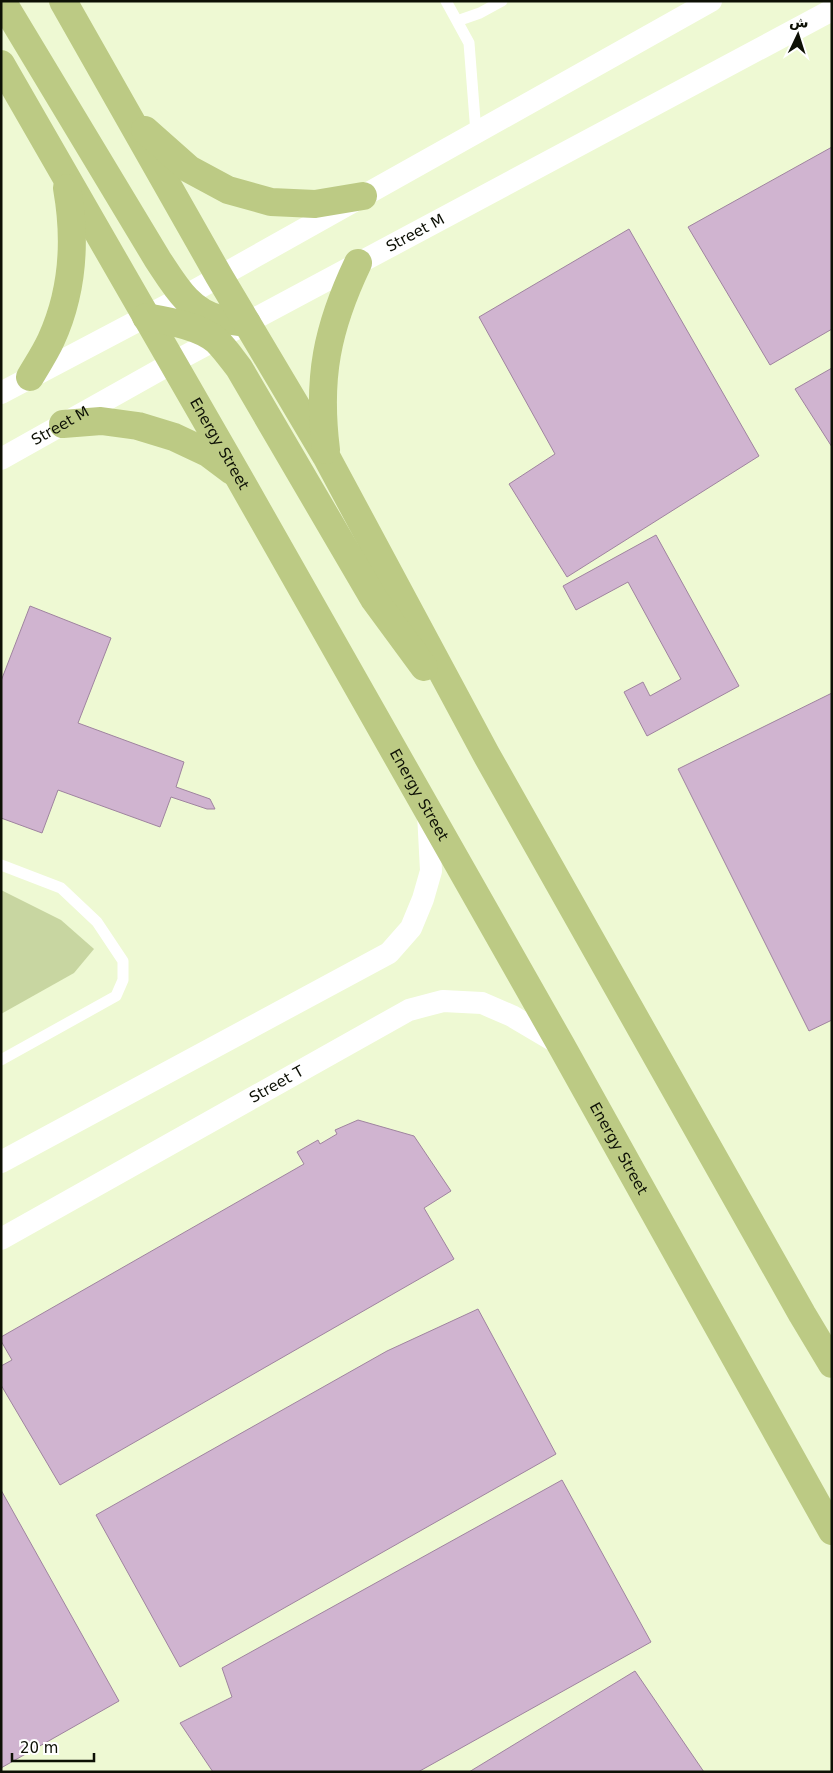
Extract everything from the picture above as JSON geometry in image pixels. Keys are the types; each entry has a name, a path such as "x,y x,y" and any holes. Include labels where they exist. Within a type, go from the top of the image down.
{"main road":[{"path":"2,1 158,260 183,297 198,310 218,319 247,323"},
{"path":"63,1 247,323 326,456 486,754 832,1364"},
{"name":"Energy Street","path":"1,64 238,476 832,1531"},
{"path":"126,112 189,169 228,190 271,202 315,204 364,196"},
{"path":"30,377 51,340 65,300 72,257 72,223 64,172"},
{"path":"326,456 322,423 325,357 344,293 358,263"},
{"path":"146,317 176,322 216,340 239,368 374,599 486,754"},
{"path":"63,424 100,421 138,426 174,437 208,453 238,476"}],"street":[{"path":"1,393 183,297 710,1"},
{"name":"Street M","path":"1,459 172,363 832,10"},
{"path":"1,1162 389,953 411,928 431,871 428,813"},
{"name":"Street T","path":"1,1239 409,1010 443,1001 482,1003 512,1016 560,1045"},
{"path":"802,1314 832,1342"}],"lane":[{"path":"446,1 469,43 476,133"},
{"path":"457,21 480,13 502,1"},
{"path":"1,865 61,888 97,922 124,961 123,980 116,996 1,1060"}],"green space":[{"path":"1,890 61,920 94,949 74,973 1,1014"}],"building":[{"path":"832,147 832,329 770,365 688,227"},
{"path":"629,229 759,456 567,577 509,484 555,454 479,317"},
{"path":"832,368 832,447 795,389"},
{"path":"656,535 739,686 647,736 624,692 643,682 650,696 681,679 628,582 576,610 563,586"},
{"path":"30,606 111,638 78,723 184,762 176,787 210,799 215,809 207,809 171,797 160,827 58,790 42,833 1,818 1,681"},
{"path":"832,693 832,1020 809,1031 678,769"},
{"path":"358,1120 414,1136 451,1191 424,1208 454,1259 60,1485 1,1385 1,1366 12,1360 1,1341 1,1337 304,1164 297,1152 318,1140 320,1144 337,1134 335,1130"},
{"path":"478,1309 556,1454 180,1667 96,1515 387,1351"},
{"path":"562,1480 651,1642 418,1772 213,1772 180,1723 232,1697 222,1668"},
{"path":"1,1490 119,1701 1,1768"},
{"path":"635,1671 704,1772 469,1772"}]}
